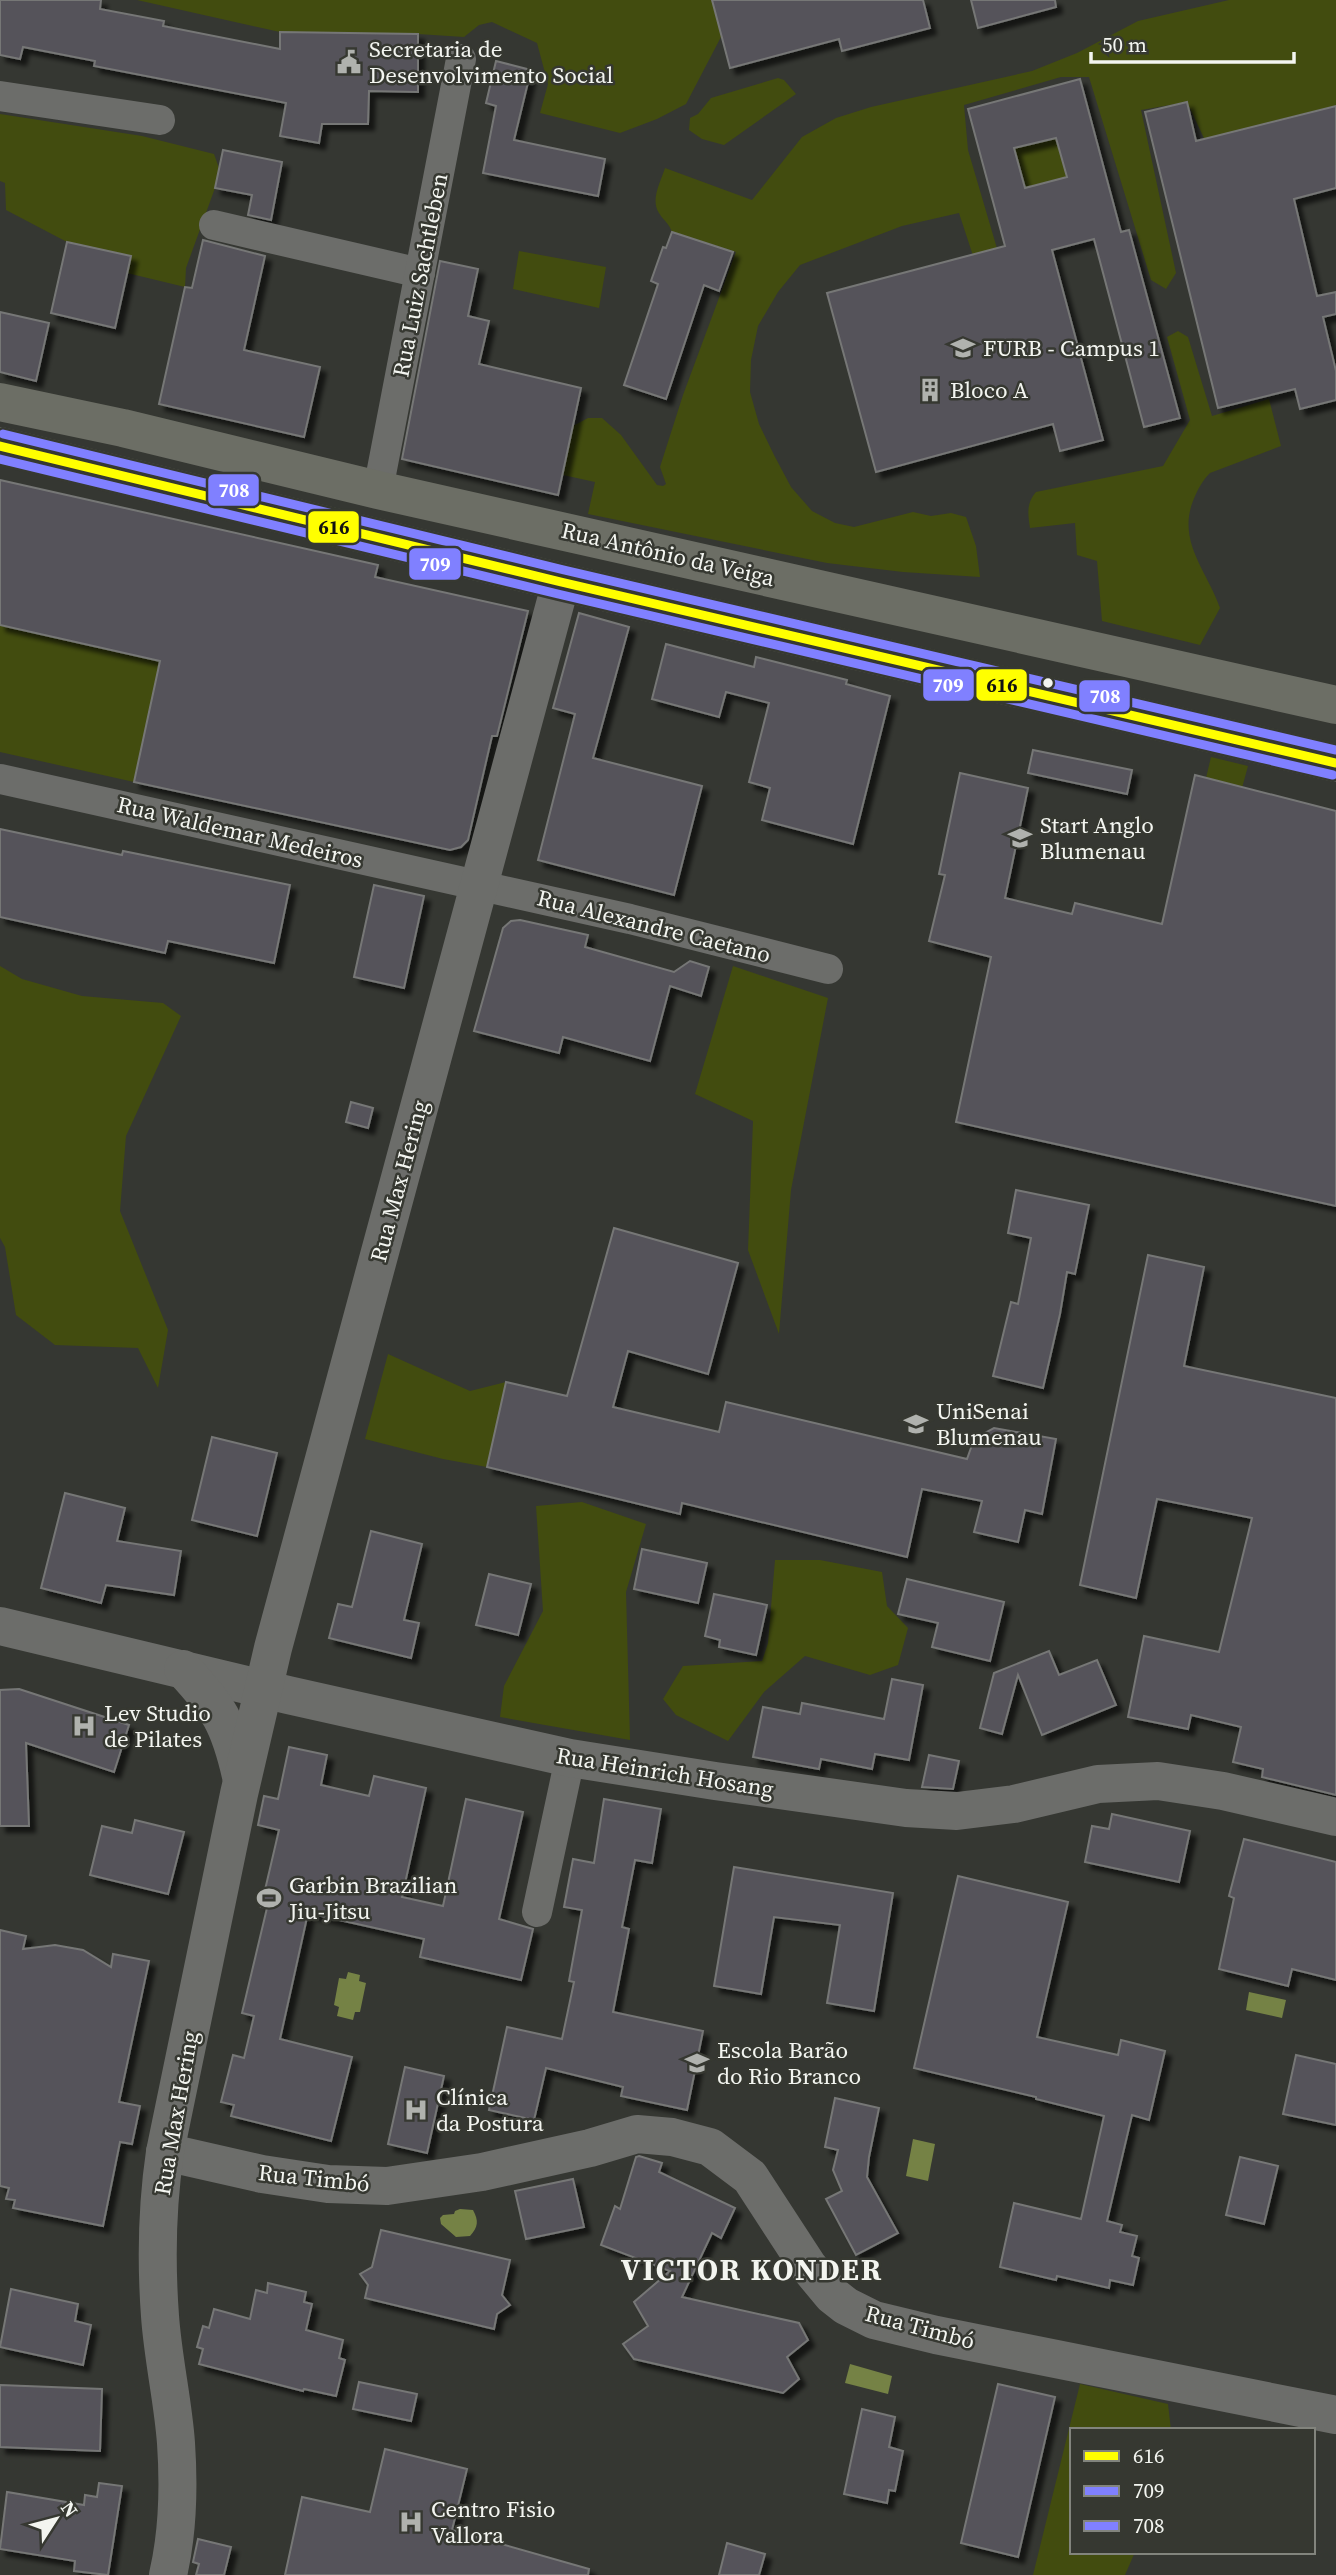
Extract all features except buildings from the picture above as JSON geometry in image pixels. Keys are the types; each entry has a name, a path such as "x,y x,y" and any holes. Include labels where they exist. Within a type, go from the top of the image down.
{"main road":[{"name":"Rua Antônio da Veiga","path":"0,402 122,428 378,490 1336,705"},
{"path":"0,446 561,582 1336,763"},
{"path":"561,582 574,533"},
{"name":"Rua Max Hering","path":"168,2575 175,2545 177,2494 176,2441 160,2317 157,2253 160,2186 165,2152 263,1689 561,582"},
{"name":"Rua Heinrich Hosang","path":"0,1626 570,1758 906,1808 957,1811 1014,1804 1098,1784 1158,1781 1223,1791 1336,1817"},
{"name":"Rua Max Hering","path":"183,1669 225,1721 234,1744 242,1780"},
{"name":"Rua Timbó","path":"165,2152 328,2185 387,2186 482,2172 590,2148 637,2134 672,2137 710,2147 750,2177 808,2266 832,2295 846,2306 874,2320 1336,2415"}],"street":[{"name":"Rua Luiz Sachtleben","path":"378,490 461,59"},
{"path":"0,96 160,120"},
{"path":"214,225 420,273"},
{"name":"Rua Waldemar Medeiros","path":"0,779 480,885"},
{"name":"Rua Alexandre Caetano","path":"480,885 629,919 828,970"},
{"path":"537,1912 570,1758"}],"shaded area":[{"path":"137,0 712,0 722,35 686,104 620,133 540,113 548,84 537,43 492,22 479,25 464,37 280,32"},
{"path":"1229,0 1336,0 1336,106 1231,132 1209,149 1187,102 1141,110 1176,273 1166,289 1151,280 1089,77 1061,77 964,105 968,150 1019,323 1000,338 959,213 902,226 800,265 778,292 758,326 751,360 750,392 759,424 791,487 812,511 835,523 854,527 913,512 931,516 951,513 966,517 976,546 980,577 827,563 588,514 595,482 563,475 573,426 588,418 602,418 621,435 657,485 666,484 660,467 683,395 736,252 672,232 659,213 656,202 657,190 665,168 752,200 802,137 836,118 871,107 1032,71 1077,53 1138,21"},
{"path":"778,78 784,80 796,94 724,145 702,139 689,130 690,118 698,114 711,98"},
{"path":"0,114 142,136 214,154 219,168 215,188 186,268 185,287 127,273 130,256 67,242 6,210 5,183 0,181"},
{"path":"1056,138 1067,177 1025,188 1014,148"},
{"path":"519,251 606,267 599,308 513,289"},
{"path":"1178,331 1188,337 1212,416 1269,399 1281,446 1210,473 1193,501 1189,516 1191,543 1220,608 1200,645 1102,621 1097,561 1077,555 1075,523 1030,528 1029,518 1029,505 1036,492 1163,466 1190,420 1167,337"},
{"path":"0,625 161,661 134,782 0,752"},
{"path":"1211,757 1248,766 1242,788 1206,778"},
{"path":"0,966 22,979 82,996 163,1003 181,1016 126,1136 120,1211 168,1330 158,1388 138,1348 55,1345 16,1315 5,1247 0,1238"},
{"path":"733,966 828,998 791,1190 779,1334 748,1250 753,1121 695,1094"},
{"path":"388,1354 470,1391 506,1382 487,1467 365,1439"},
{"path":"582,1502 646,1524 626,1592 630,1740 500,1717 504,1686 543,1611 536,1506"},
{"path":"775,1560 820,1560 882,1572 887,1606 908,1628 898,1665 870,1675 805,1656 764,1692 728,1741 676,1715 663,1699 683,1666 762,1661 768,1643"},
{"path":"348,1972 360,1975 359,1981 366,1983 360,2012 355,2012 353,2020 337,2016 339,2007 334,2005 339,1978 346,1979"},
{"path":"1249,1992 1286,2000 1282,2018 1246,2010"},
{"path":"913,2139 935,2144 928,2181 906,2176"},
{"path":"460,2209 473,2210 475,2214 477,2224 470,2236 456,2237 441,2224 440,2218 443,2215 454,2214"},
{"path":"850,2364 892,2376 888,2394 845,2383"},
{"path":"1080,2384 1168,2404 1171,2428 1070,2428 1070,2554 1134,2554 1125,2575 1033,2575"}],"transit line":[{"name":"708","path":"3,434 564,570 1336,750"},
{"name":"616","path":"0,446 561,582 1336,763"},
{"name":"709","path":"0,459 558,594 1333,775"}],"place":[{"name":"Secretaria de Desenvolvimento Social","path":"349,62"},
{"name":"FURB - Campus 1","path":"963,348"},
{"name":"Bloco A","path":"930,390"},
{"name":"Start Anglo Blumenau","path":"1020,838"},
{"name":"UniSenai Blumenau","path":"916,1424"},
{"name":"Lev Studio de Pilates","path":"84,1726"},
{"name":"Garbin Brazilian Jiu-Jitsu","path":"269,1898"},
{"name":"Escola Barão do Rio Branco","path":"697,2063"},
{"name":"Clínica da Postura","path":"416,2110"},
{"name":"Centro Fisio Vallora","path":"411,2522"}],"district":[{"name":"VICTOR KONDER","path":"752,2269"}]}
